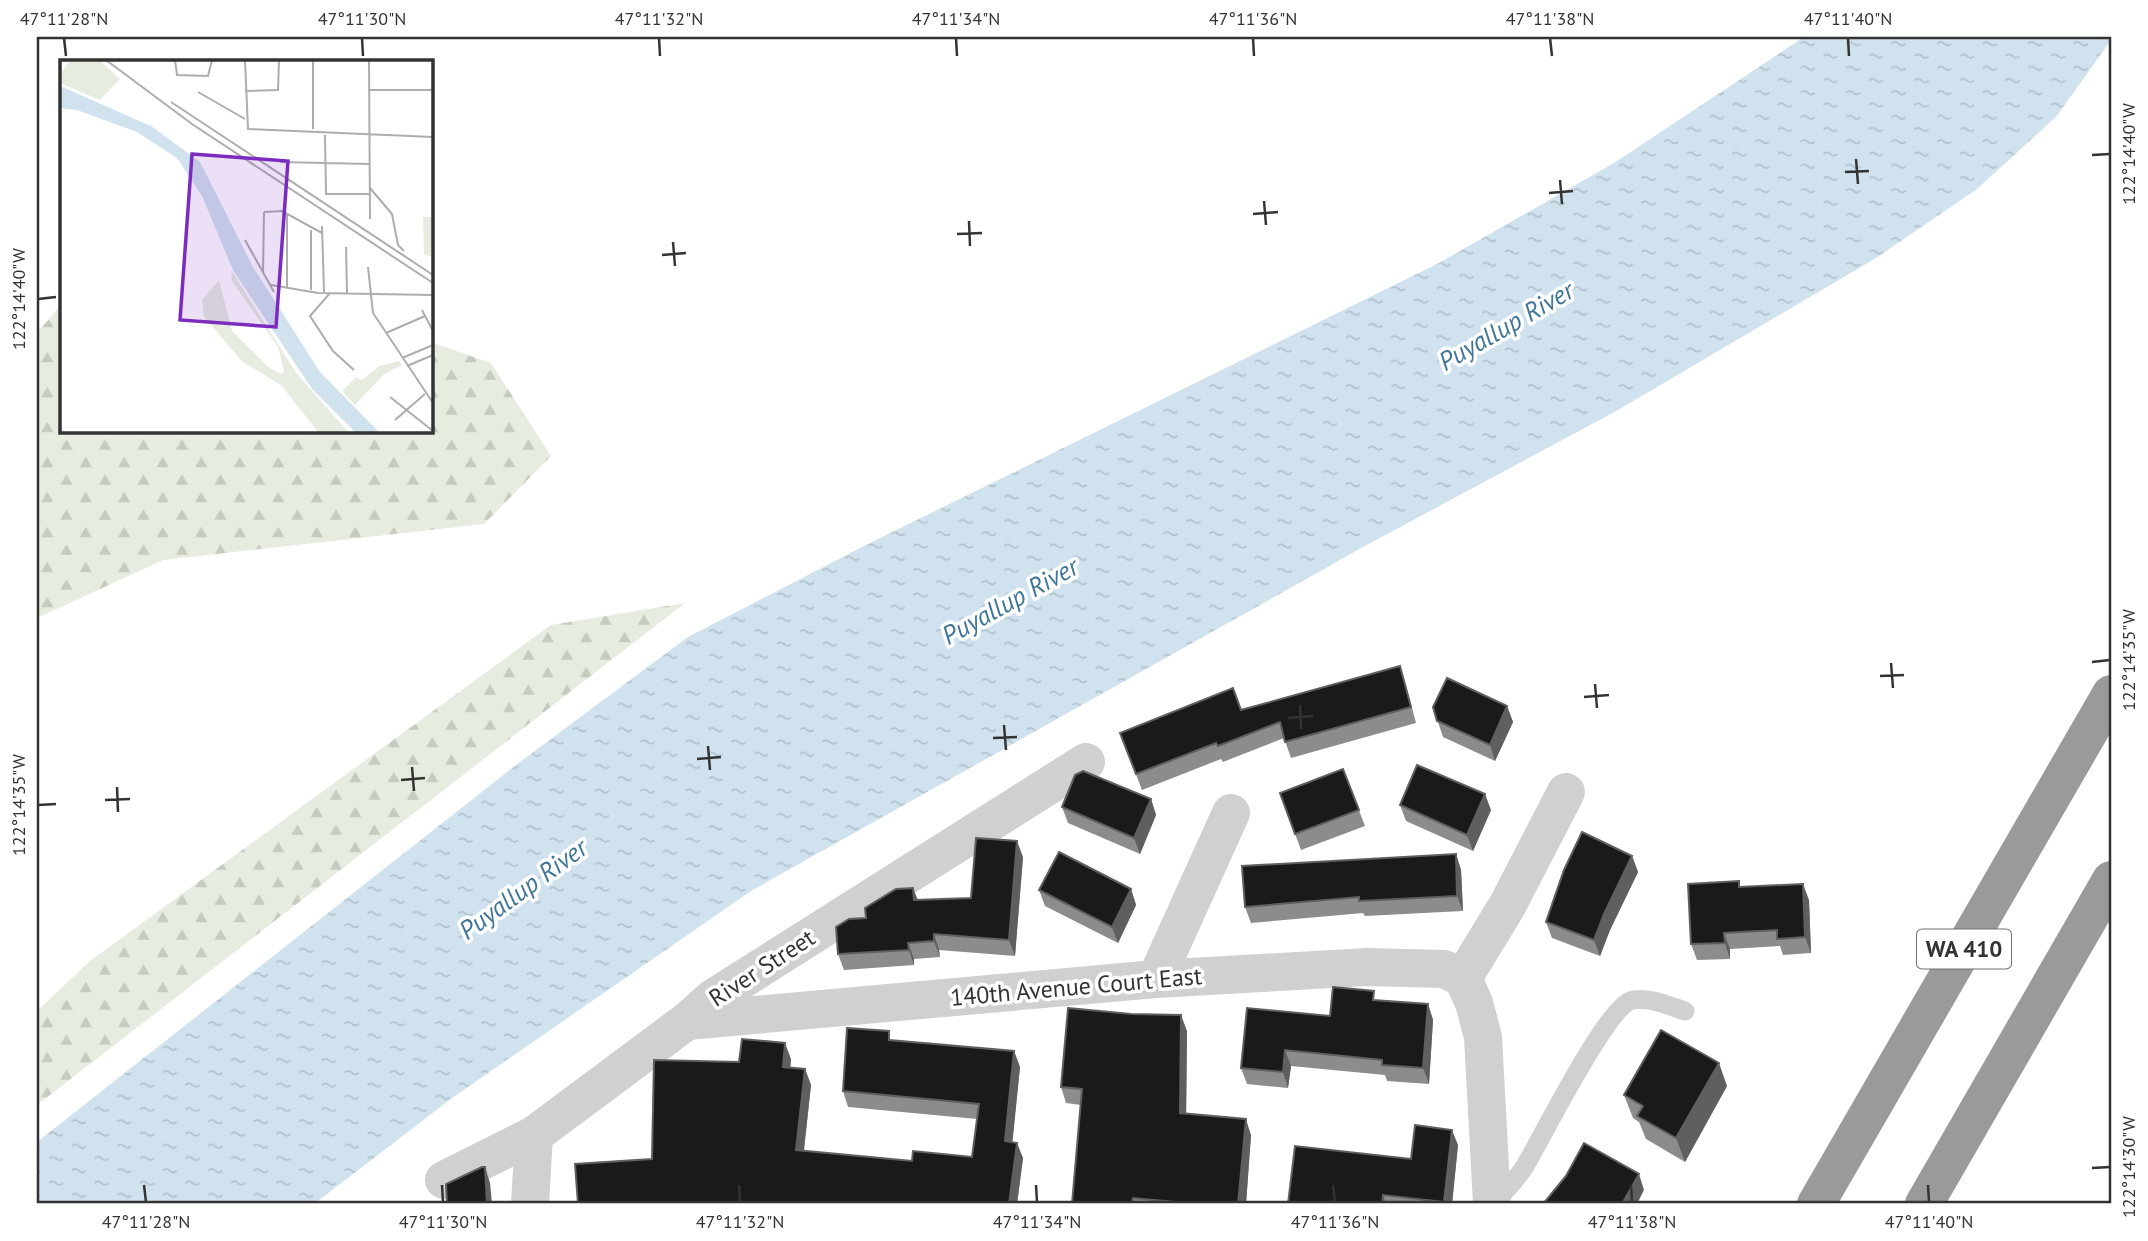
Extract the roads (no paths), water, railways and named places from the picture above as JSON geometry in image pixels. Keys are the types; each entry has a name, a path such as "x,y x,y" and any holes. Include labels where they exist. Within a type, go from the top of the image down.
{"highway":[{"name":"WA 410","path":"1816,1204 2111,694"},
{"path":"1924,1204 2111,880"}],"street":[{"name":"River Street","path":"444,1180 534,1135 687,1021 713,998 1086,762"},
{"path":"1493,1204 1483,1037 1474,1003 1463,978 1507,906 1566,792"},
{"path":"1156,979 1231,813"},
{"name":"140th Avenue Court East","path":"687,1021 1156,979 1367,967 1444,969 1463,978"},
{"path":"530,1204 534,1135"}],"lane":[{"path":"1493,1204 1524,1168 1546,1125 1613,1015 1630,1000 1649,1000 1685,1011"}],"water":[{"name":"Puyallup River","path":"1804,37 2111,37 2111,40 2056,117 1977,189 1876,258 1618,410 1363,547 751,891 452,1098 314,1204 37,1204 37,1142 516,765 688,637 864,546 1439,263 1614,163"}]}
